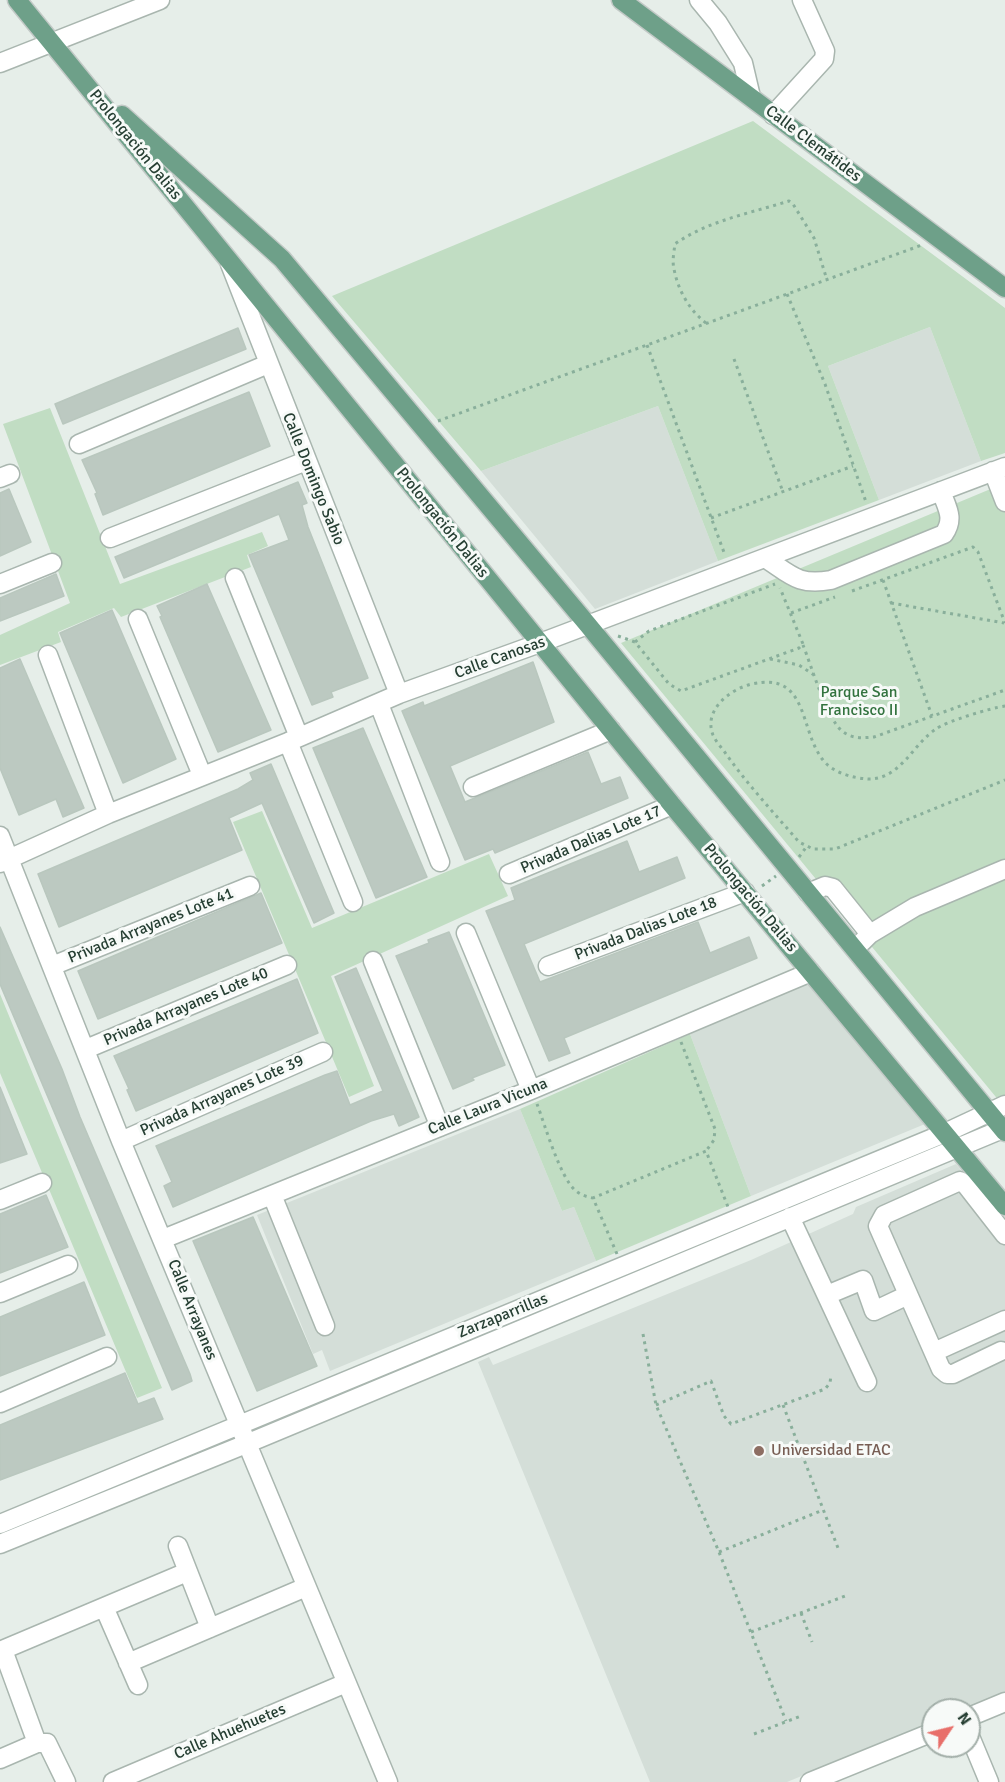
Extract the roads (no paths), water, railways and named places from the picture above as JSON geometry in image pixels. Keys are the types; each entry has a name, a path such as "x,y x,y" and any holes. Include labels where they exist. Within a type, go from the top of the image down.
{"main road":[{"path":"17,0 84,82"},
{"name":"Calle Clemátides","path":"621,0 1005,288"},
{"name":"Prolongación Dalias","path":"84,82 540,644 1005,1206"},
{"name":"Prolongación Dalias","path":"84,82 282,259 588,625 854,949 997,1109 1004,1130"}],"street":[{"path":"0,63 160,0"},
{"path":"699,0 718,23 743,63 751,98"},
{"path":"773,114 824,59 825,51 802,0"},
{"name":"Calle Domingo Sabio","path":"229,263 399,694"},
{"path":"79,444 268,364"},
{"path":"110,538 306,461"},
{"path":"999,469 1005,502"},
{"name":"Calle Canosas","path":"5,861 108,814 399,694 540,644 999,469"},
{"path":"765,558 799,581 814,583 831,580 944,534 950,526 950,516 941,491"},
{"path":"0,584 51,563"},
{"path":"235,578 353,902"},
{"path":"138,619 202,775"},
{"path":"48,656 108,814"},
{"path":"379,704 440,862"},
{"path":"473,787 611,730"},
{"name":"Privada Dalias Lote 17","path":"509,874 672,805"},
{"name":"Calle Arrayanes","path":"0,836 5,861 52,966 238,1425 388,1782"},
{"path":"854,949 870,934 915,907 1005,869"},
{"name":"Privada Arrayanes Lote 41","path":"52,966 250,886"},
{"path":"808,892 825,886 833,888 870,934"},
{"name":"Privada Dalias Lote 18","path":"548,966 746,894"},
{"path":"466,933 531,1090"},
{"path":"373,961 440,1127"},
{"name":"Privada Arrayanes Lote 40","path":"86,1049 287,965"},
{"name":"Calle Laura Vicuna","path":"163,1239 531,1090 811,972"},
{"name":"Privada Arrayanes Lote 39","path":"122,1141 323,1052"},
{"name":"Zarzaparrillas","path":"0,1524 945,1133 997,1109"},
{"name":"Zarzaparrillas","path":"0,1544 246,1444 957,1147 1004,1130"},
{"path":"1001,1350 953,1374 947,1374 941,1369 879,1226 884,1215 960,1181 966,1185 1005,1235"},
{"path":"0,1200 42,1183"},
{"path":"272,1195 325,1326"},
{"path":"790,1217 867,1382"},
{"path":"0,1293 68,1265"},
{"path":"827,1295 863,1280 874,1311 908,1295"},
{"path":"934,1352 1005,1320"},
{"path":"0,1403 107,1357"},
{"path":"178,1546 210,1628"},
{"path":"37,1743 1,1650 187,1572"},
{"path":"128,1663 306,1587"},
{"path":"104,1607 138,1685"},
{"name":"Calle Ahuehuetes","path":"113,1782 346,1683"},
{"path":"981,1712 1005,1702"},
{"path":"810,1782 921,1737"},
{"path":"0,1759 37,1743 47,1743 66,1782"},
{"path":"979,1758 989,1782"}],"place":[{"name":"Universidad ETAC","path":"759,1451"}],"park label":[{"name":"Parque San Francisco II","path":"859,702"}]}
